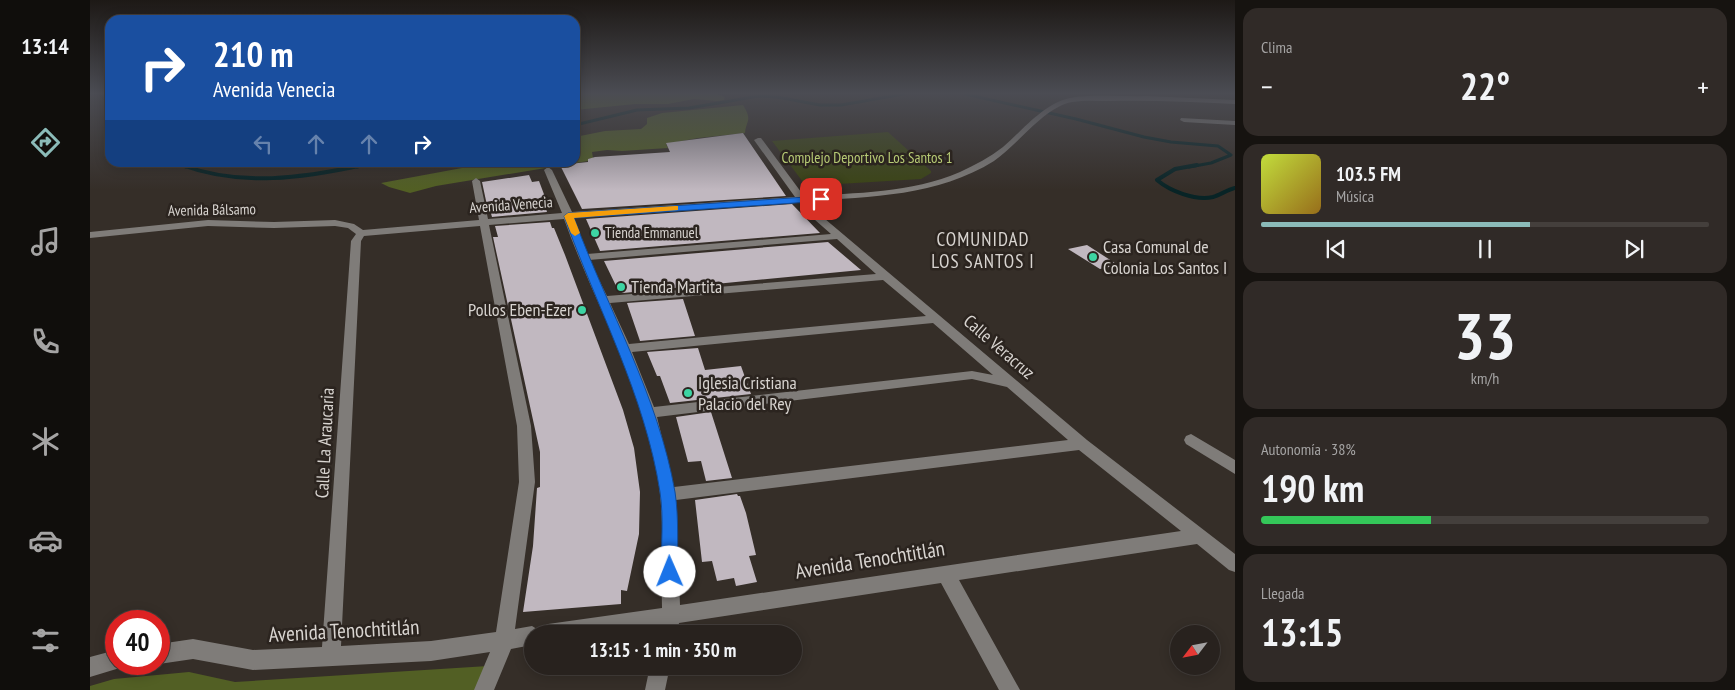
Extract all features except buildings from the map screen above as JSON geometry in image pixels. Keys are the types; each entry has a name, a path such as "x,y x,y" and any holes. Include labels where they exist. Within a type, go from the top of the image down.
{"street":[{"name":"Avenida Venecia","path":"361,234 568,216 889,193 919,189 944,182 989,160 1030,126"},
{"name":"Calle Veracruz","path":"758,140 809,210 1082,444 1235,564"},
{"path":"548,170 584,258 604,300 649,413 668,494 671,614 669,625"},
{"path":"476,181 524,426 527,482 504,641 484,690"},
{"name":"Avenida Bálsamo","path":"90,235 208,222 274,225 335,223 351,226 361,234"},
{"name":"Calle La Araucaria","path":"331,657 356,241 361,234"},
{"path":"584,258 839,236"},
{"path":"604,300 887,276"},
{"path":"624,349 936,319"},
{"path":"649,413 972,375 1010,384"},
{"path":"1191,440 1235,468"},
{"path":"668,494 1082,444"},
{"name":"Avenida Tenochtitlán","path":"603,625 1200,536"},
{"path":"945,573 1010,690"},
{"name":"Avenida Tenochtitlán","path":"170,652 193,649 253,660 331,657 431,650 524,637"},
{"path":"90,667 105,663"},
{"path":"655,690 658,675"}],"green space":[{"path":"644,126 747,126 745,133 698,138 666,144 668,148 592,152 593,158 580,162 580,136 605,131 641,129"},
{"name":"Complejo Deportivo Los Santos 1","path":"888,132 931,173 921,179 806,186 772,141"},
{"path":"467,167 552,167 436,186 410,193 381,183"},
{"path":"488,666 478,690 90,690 90,686 114,679 189,672 235,682"}],"waterway":[{"path":"1103,126 1171,142 1218,146 1231,155 1211,163 1189,167"},
{"path":"1197,165 1175,169 1157,180 1169,188 1198,198 1213,197 1235,188"},
{"path":"188,167 204,172 249,178 295,177 353,167"}],"slow traffic":[{"path":"575,233 568,216 675,208"}],"place":[{"name":"Tienda Emmanuel","path":"595,233"},
{"name":"Casa Comunal de Colonia Los Santos I","path":"1093,257"},
{"name":"Tienda Martita","path":"621,287"},
{"name":"Pollos Eben-Ezer","path":"582,310"},
{"name":"Iglesia Cristiana Palacio del Rey","path":"688,393"}],"district":[{"name":"COMUNIDAD LOS SANTOS I","path":"983,250"}],"route":[{"path":"670,572 668,494 657,440 649,413 618,332 585,262 568,216 821,199"}]}
